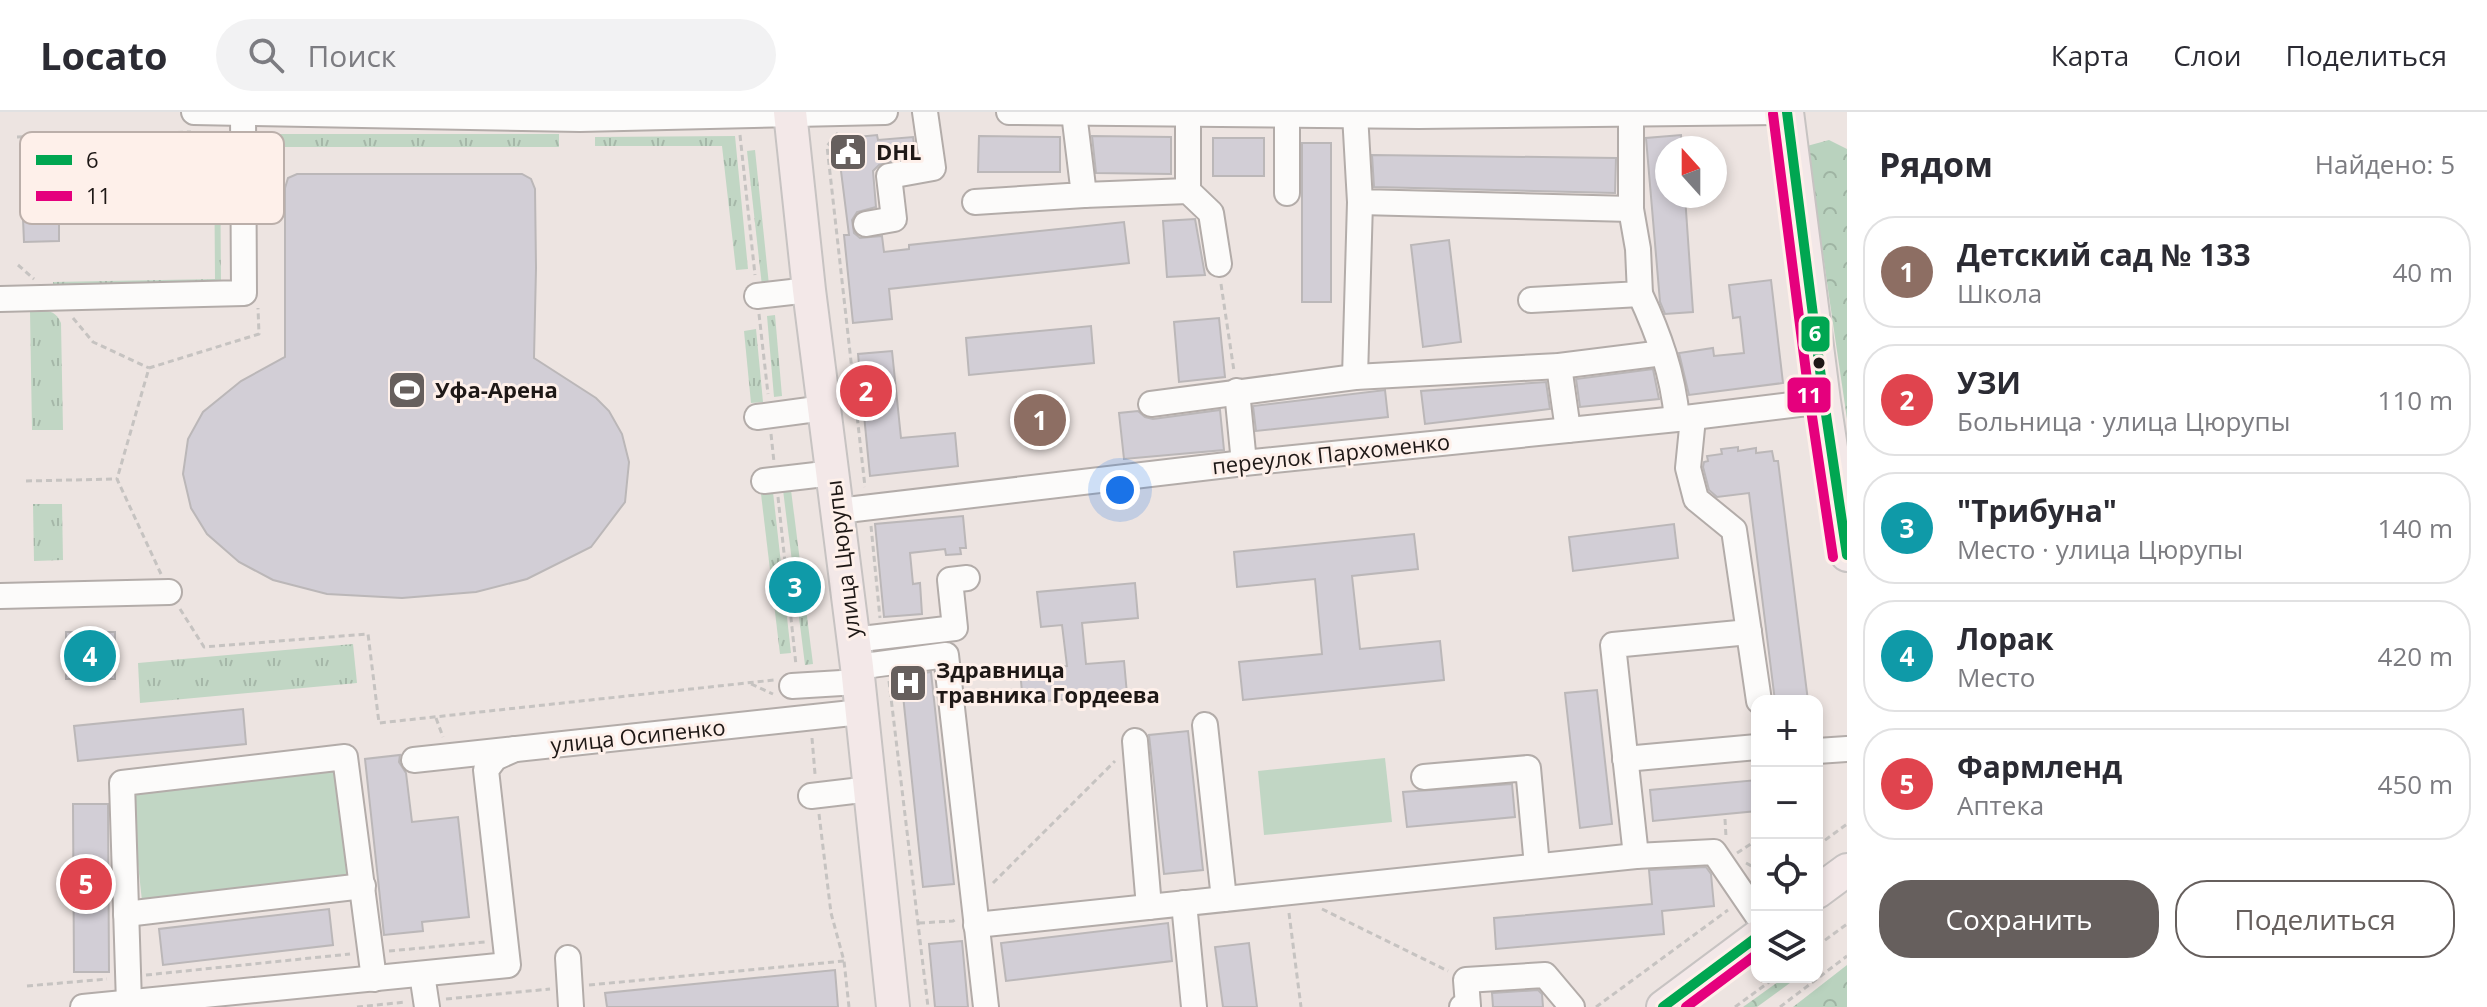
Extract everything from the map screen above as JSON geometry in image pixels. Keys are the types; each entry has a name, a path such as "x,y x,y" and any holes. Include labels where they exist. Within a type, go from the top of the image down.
{"main road":[{"path":"1788,112 1824,401 1847,555"},
{"name":"улица Цюрупы","path":"790,113 833,473 853,509 866,667 870,789 893,1007"},
{"path":"1823,888 1847,870"},
{"path":"1663,1007 1751,941"}],"street":[{"path":"196,122 233,112 539,115 581,129 790,113 885,112"},
{"path":"866,224 894,219 889,176 933,168 925,112"},
{"path":"1009,112 1788,112"},
{"path":"1074,113 1084,195"},
{"path":"1188,113 1188,191"},
{"path":"1287,114 1287,193"},
{"path":"1355,114 1360,202 1355,377"},
{"path":"1631,114 1631,209 1638,249 1640,294 1659,336 1685,418 1688,468 1696,499 1734,530 1758,695"},
{"path":"975,202 1188,191 1211,213 1219,264"},
{"path":"1360,202 1631,209"},
{"path":"0,299 244,293 244,224"},
{"path":"757,296 809,290"},
{"path":"1531,300 1640,294"},
{"path":"1151,404 1355,377 1559,366 1663,353"},
{"path":"1559,366 1568,430"},
{"path":"1237,391 1244,463"},
{"name":"переулок Пархоменко","path":"853,509 1244,463 1824,401"},
{"path":"763,416 824,408"},
{"path":"770,480 833,473"},
{"path":"866,667 955,628 950,580 967,578"},
{"path":"0,596 169,592"},
{"path":"1636,856 1613,645 1749,632"},
{"path":"797,683 866,667 946,655 986,1007"},
{"name":"улица Осипенко","path":"414,760 806,718 866,667"},
{"path":"1205,725 1224,899"},
{"path":"1135,741 1149,907"},
{"path":"1625,759 1751,748"},
{"path":"83,1007 508,965 486,770 495,758 515,749"},
{"path":"1823,751 1847,749"},
{"path":"129,1003 122,783 345,757 374,979"},
{"path":"1424,777 1528,768 1537,866"},
{"path":"814,795 870,789"},
{"path":"975,914 1149,907 1636,856 1714,852 1751,906"},
{"path":"126,914 363,886"},
{"path":"1184,903 1194,1007"},
{"path":"568,958 570,997"},
{"path":"422,974 426,1004"},
{"path":"1462,1007 1468,1006 1466,980 1545,975 1572,1007"}],"path":[{"path":"77,132 196,122"},
{"path":"843,128 827,146 866,667 919,923 928,1007"},
{"path":"149,368 117,479 169,592 204,647 368,634 379,723 797,683 763,416 757,296 740,133"},
{"path":"1219,264 1237,391"},
{"path":"18,265 57,299 93,342 149,368 259,334 258,303"},
{"path":"26,481 117,479"},
{"path":"806,718 810,722 814,795 831,913 844,961 849,1007"},
{"path":"919,923 953,921 975,914 1135,741"},
{"path":"1823,841 1847,824"},
{"path":"1287,892 1466,980"},
{"path":"1287,892 1301,1007"},
{"path":"1596,1007 1751,906"},
{"path":"1823,942 1847,924"},
{"path":"27,986 487,942"},
{"path":"1780,1007 1847,956"},
{"path":"357,1007 570,997 844,961"},
{"path":"1735,1007 1768,983"}],"green space":[{"path":"284,134 559,134 559,147 284,147"},
{"path":"735,136 748,269 736,270 722,146 595,146 595,137"},
{"path":"1829,140 1847,149 1847,419 1807,146"},
{"path":"755,150 769,285 762,286 747,151"},
{"path":"215,224 221,224 221,285 54,289 53,282 215,279"},
{"path":"30,311 52,313 61,323 63,430 32,430"},
{"path":"775,315 782,396 774,397 767,316"},
{"path":"756,329 763,402 751,403 744,331"},
{"path":"783,490 791,490 813,664 805,665"},
{"path":"773,492 791,653 780,654 761,494"},
{"path":"33,504 62,504 63,560 34,561"},
{"path":"353,644 357,683 140,703 138,663"},
{"path":"1385,758 1392,822 1264,835 1258,771"},
{"path":"341,768 352,879 142,901 130,790"},
{"path":"1847,965 1847,1007 1793,1007"},
{"path":"1777,983 1790,983 1757,1007 1743,1007"}],"building":[{"path":"877,135 878,140 913,137 916,156 879,165 873,171 876,207 857,212 852,220 854,233 860,238 882,236 884,252 909,249 909,245 1124,222 1129,263 889,289 892,319 853,323 844,235 849,235 837,139"},
{"path":"979,136 1060,137 1060,172 978,172"},
{"path":"1092,136 1171,137 1171,174 1096,173"},
{"path":"1655,137 1655,208 1686,208 1693,312 1665,314 1660,302 1646,138"},
{"path":"1213,138 1264,138 1264,176 1213,176"},
{"path":"1302,143 1331,143 1331,302 1302,302"},
{"path":"1372,155 1616,158 1615,193 1374,187"},
{"name":"Уфа-Арена","path":"297,174 522,174 531,179 535,189 534,358 596,398 609,411 622,434 629,462 625,502 591,547 527,579 476,592 402,598 327,594 273,580 239,562 207,534 191,508 183,474 188,439 203,412 241,381 285,357 285,188 288,178"},
{"path":"1195,219 1205,275 1167,277 1163,221"},
{"path":"23,224 59,224 59,241 24,242"},
{"path":"1449,240 1461,342 1423,347 1411,245"},
{"path":"1771,280 1783,383 1689,395 1679,353 1713,348 1714,356 1744,353 1740,317 1733,318 1729,285"},
{"path":"1219,318 1225,377 1179,382 1174,322"},
{"path":"1091,326 1094,363 969,375 966,338"},
{"path":"892,351 901,438 955,433 958,466 870,476 858,354"},
{"path":"1653,369 1659,399 1580,407 1576,379"},
{"path":"1546,382 1550,409 1425,424 1421,391"},
{"path":"1385,390 1388,417 1256,431 1253,406"},
{"path":"1220,410 1224,450 1124,459 1119,413 1138,411 1153,419"},
{"path":"1738,447 1738,451 1756,448 1756,453 1772,451 1774,461 1778,461 1807,695 1774,695 1749,493 1717,497 1709,490 1703,467 1704,462 1708,461 1707,456 1722,454 1721,449"},
{"path":"963,516 966,548 960,548 961,554 946,555 945,549 910,553 913,584 920,583 922,614 884,617 875,524"},
{"path":"1674,524 1678,558 1573,571 1569,537"},
{"path":"1414,534 1418,569 1352,576 1360,649 1440,641 1444,680 1243,700 1239,662 1322,654 1315,579 1237,587 1234,552"},
{"path":"1135,583 1138,618 1082,623 1086,664 1124,661 1127,694 1023,703 1020,670 1067,666 1062,625 1041,627 1037,592"},
{"path":"66,632 115,632 115,679 66,679"},
{"path":"931,672 954,884 923,887 901,676"},
{"path":"1597,690 1612,824 1580,828 1565,693"},
{"path":"243,709 246,744 78,761 74,726"},
{"path":"1188,731 1203,870 1164,874 1149,735"},
{"path":"400,755 399,762 406,773 412,822 458,817 469,917 422,922 423,931 384,935 365,759"},
{"path":"1751,781 1751,812 1653,821 1650,790"},
{"path":"1512,784 1515,817 1407,827 1403,792"},
{"path":"73,804 108,804 109,972 74,972"},
{"path":"1706,867 1711,874 1714,906 1662,911 1664,934 1496,949 1494,918 1652,904 1649,870"},
{"path":"329,909 333,945 163,965 159,929"},
{"path":"1168,923 1172,961 1006,981 1001,943"},
{"path":"962,941 968,1007 935,1007 929,944"},
{"path":"1249,943 1257,1007 1223,1007 1215,947"},
{"path":"835,970 838,1007 607,1007 605,993"},
{"path":"1538,990 1542,994 1543,1007 1493,1007 1492,993"}],"transit line":[{"name":"6","path":"1787,112 1847,555"},
{"name":"11","path":"1773,114 1833,557"},
{"name":"6","path":"1663,1007 1751,941"},
{"name":"11","path":"1686,1007 1751,958"}],"place":[{"name":"DHL","path":"848,152"},
{"name":"Уфа-Арена","path":"407,390"},
{"name":"УЗИ","path":"866,391"},
{"name":"Детский сад № 133","path":"1040,420"},
{"name":"\"Трибуна\"","path":"795,587"},
{"name":"Лорак","path":"90,656"},
{"name":"Здравница травника Гордеева","path":"908,683"},
{"name":"Фармленд","path":"86,884"}]}
